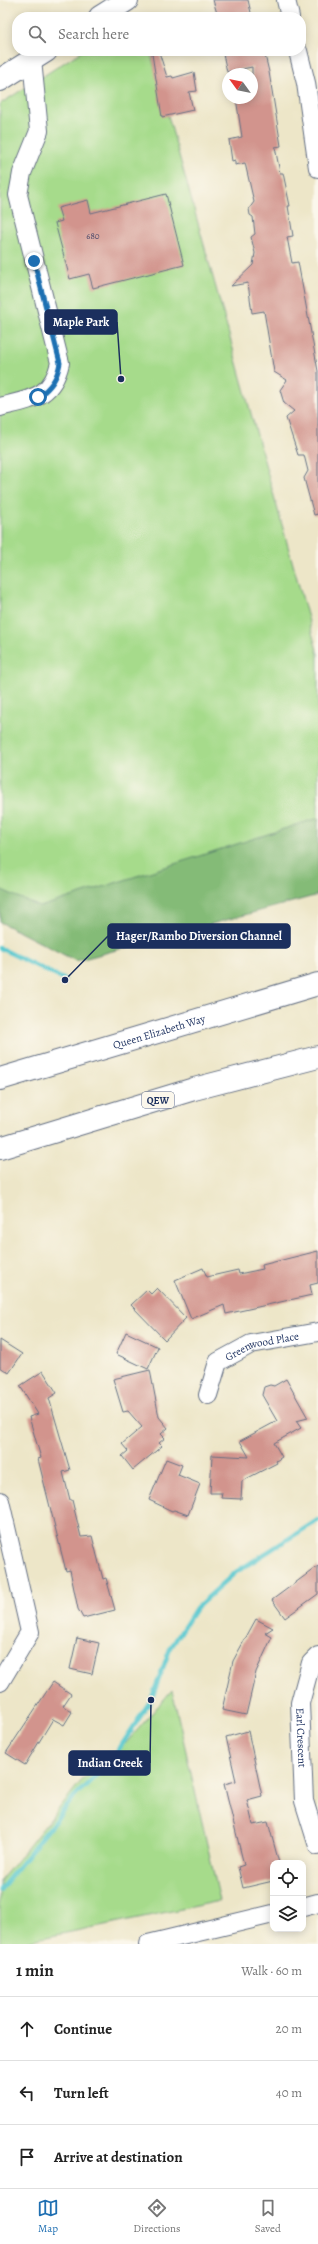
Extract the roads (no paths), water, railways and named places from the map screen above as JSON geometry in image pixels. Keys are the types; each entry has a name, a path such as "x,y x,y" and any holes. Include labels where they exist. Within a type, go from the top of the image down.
{"main road":[{"path":"108,12 127,0"},
{"path":"0,80 37,56"},
{"name":"Queen Elizabeth Way","path":"0,1079 318,984"},
{"name":"QEW","path":"0,1148 194,1089 318,1057"}],"street":[{"path":"286,0 289,12"},
{"path":"0,407 38,397 50,388 58,375 60,363 18,195 22,173 39,131 39,56"},
{"path":"300,56 312,82 318,168"},
{"name":"Greenwood Place","path":"208,1395 218,1362 251,1344 318,1332"},
{"path":"0,1501 30,1632 0,1682"},
{"name":"Earl Crescent","path":"318,1656 311,1664 300,1703 304,1801 318,1846"},
{"path":"306,1906 318,1903"},
{"path":"148,1944 270,1915"}],"waterway":[{"path":"0,948 65,980"},
{"path":"0,1890 74,1797 112,1760 151,1700 170,1649 196,1608 236,1572 318,1520"}],"place":[{"name":"Maple Park","path":"121,379"},
{"name":"Hager/Rambo Diversion Channel","path":"65,980"},
{"name":"Indian Creek","path":"151,1700"}]}
